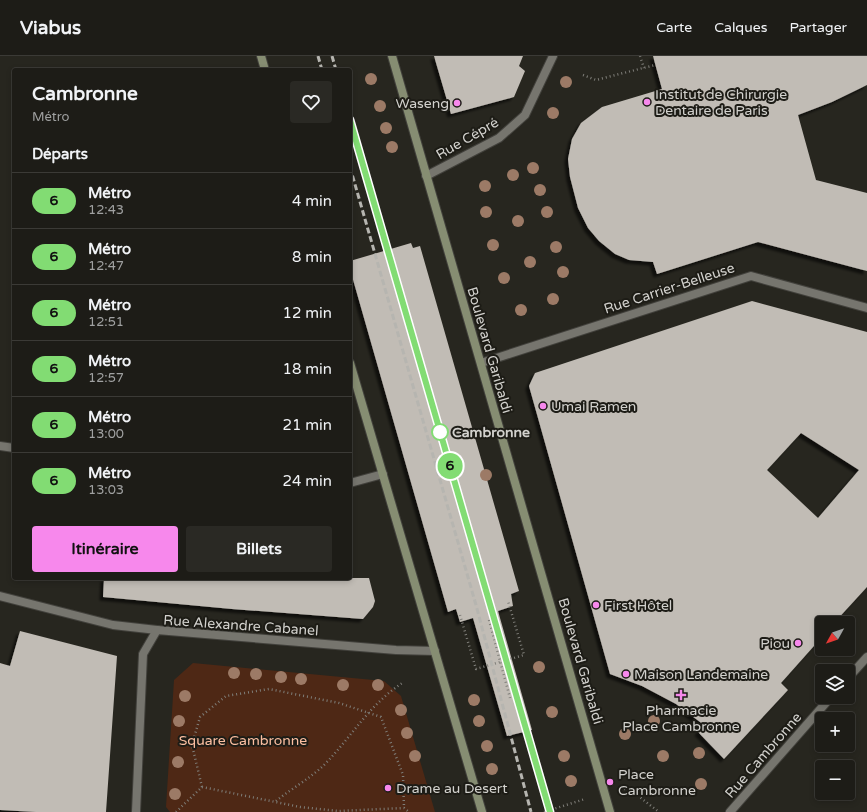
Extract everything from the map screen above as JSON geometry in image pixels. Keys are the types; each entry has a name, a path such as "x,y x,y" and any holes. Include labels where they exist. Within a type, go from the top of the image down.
{"main road":[{"path":"261,56 264,68"},
{"name":"Boulevard Garibaldi","path":"392,56 610,812"},
{"path":"352,369 482,812"}],"street":[{"name":"Rue Cépré","path":"426,176 499,138 526,115 553,56"},
{"name":"Rue Carrier-Belleuse","path":"481,363 751,276 867,308"},
{"path":"0,446 12,448"},
{"path":"352,482 383,474"},
{"path":"0,596 113,625 157,630"},
{"name":"Rue Alexandre Cabanel","path":"136,812 143,654 157,630 396,650 435,651"},
{"path":"855,670 867,657"},
{"name":"Rue Cambronne","path":"730,812 826,704"}],"path":[{"path":"640,56 644,68"},
{"path":"583,75 596,80 655,65"},
{"path":"460,615 476,669 524,655 508,601"},
{"path":"489,620 510,698"},
{"path":"275,802 321,767 346,741 367,713 393,689 404,682"},
{"path":"202,787 192,745 200,717 226,696 269,689 340,703 381,717 403,774 404,808"},
{"path":"202,787 300,807 338,811 404,808 409,812"},
{"path":"176,812 202,787"},
{"path":"623,789 628,788 659,812"},
{"path":"544,812 582,800"}],"green space":[{"name":"Square Cambronne","path":"193,663 384,681 401,696 435,812 170,812 166,807 174,680"}],"building":[{"path":"434,56 523,56 519,66 525,71 514,97 451,114"},
{"path":"653,56 867,56 867,85 832,102 798,115 816,180 867,193 867,271 758,242 657,274 653,262 629,260 615,254 599,241 588,228 578,208 570,177 568,159 572,139 581,123 602,107 662,89"},
{"path":"411,243 413,248 420,246 519,591 511,594 513,606 498,611 532,730 507,736 473,618 460,622 456,609 448,612 352,276 352,260"},
{"path":"752,301 867,332 867,587 840,616 815,616 815,645 781,683 788,690 724,759 698,732 704,725 676,704 642,686 610,674 529,386 535,373","holes":["801,433 859,470 818,518 767,470"]},
{"path":"352,578 369,578 375,601 373,607 363,619 103,597 104,580 352,580"},
{"path":"20,631 117,656 106,812 36,812 0,810 0,663 10,666"}],"railway":[{"path":"318,56 321,68"},
{"path":"332,56 335,68"},
{"path":"352,127 550,812"},
{"path":"352,174 476,605 531,812"}],"metro line":[{"name":"6","path":"352,127 550,812"}],"place":[{"name":"Institut de Chirurgie Dentaire de Paris","path":"647,102"},
{"name":"Waseng","path":"457,103"},
{"name":"Umai Ramen","path":"543,406"},
{"name":"Cambronne","path":"440,432"},
{"name":"First Hôtel","path":"596,605"},
{"name":"Piou","path":"798,643"},
{"name":"Maison Landemaine","path":"626,674"},
{"name":"Pharmacie Place Cambronne","path":"681,695"},
{"name":"Place Cambronne","path":"610,782"},
{"name":"Drame au Desert","path":"388,788"}]}
